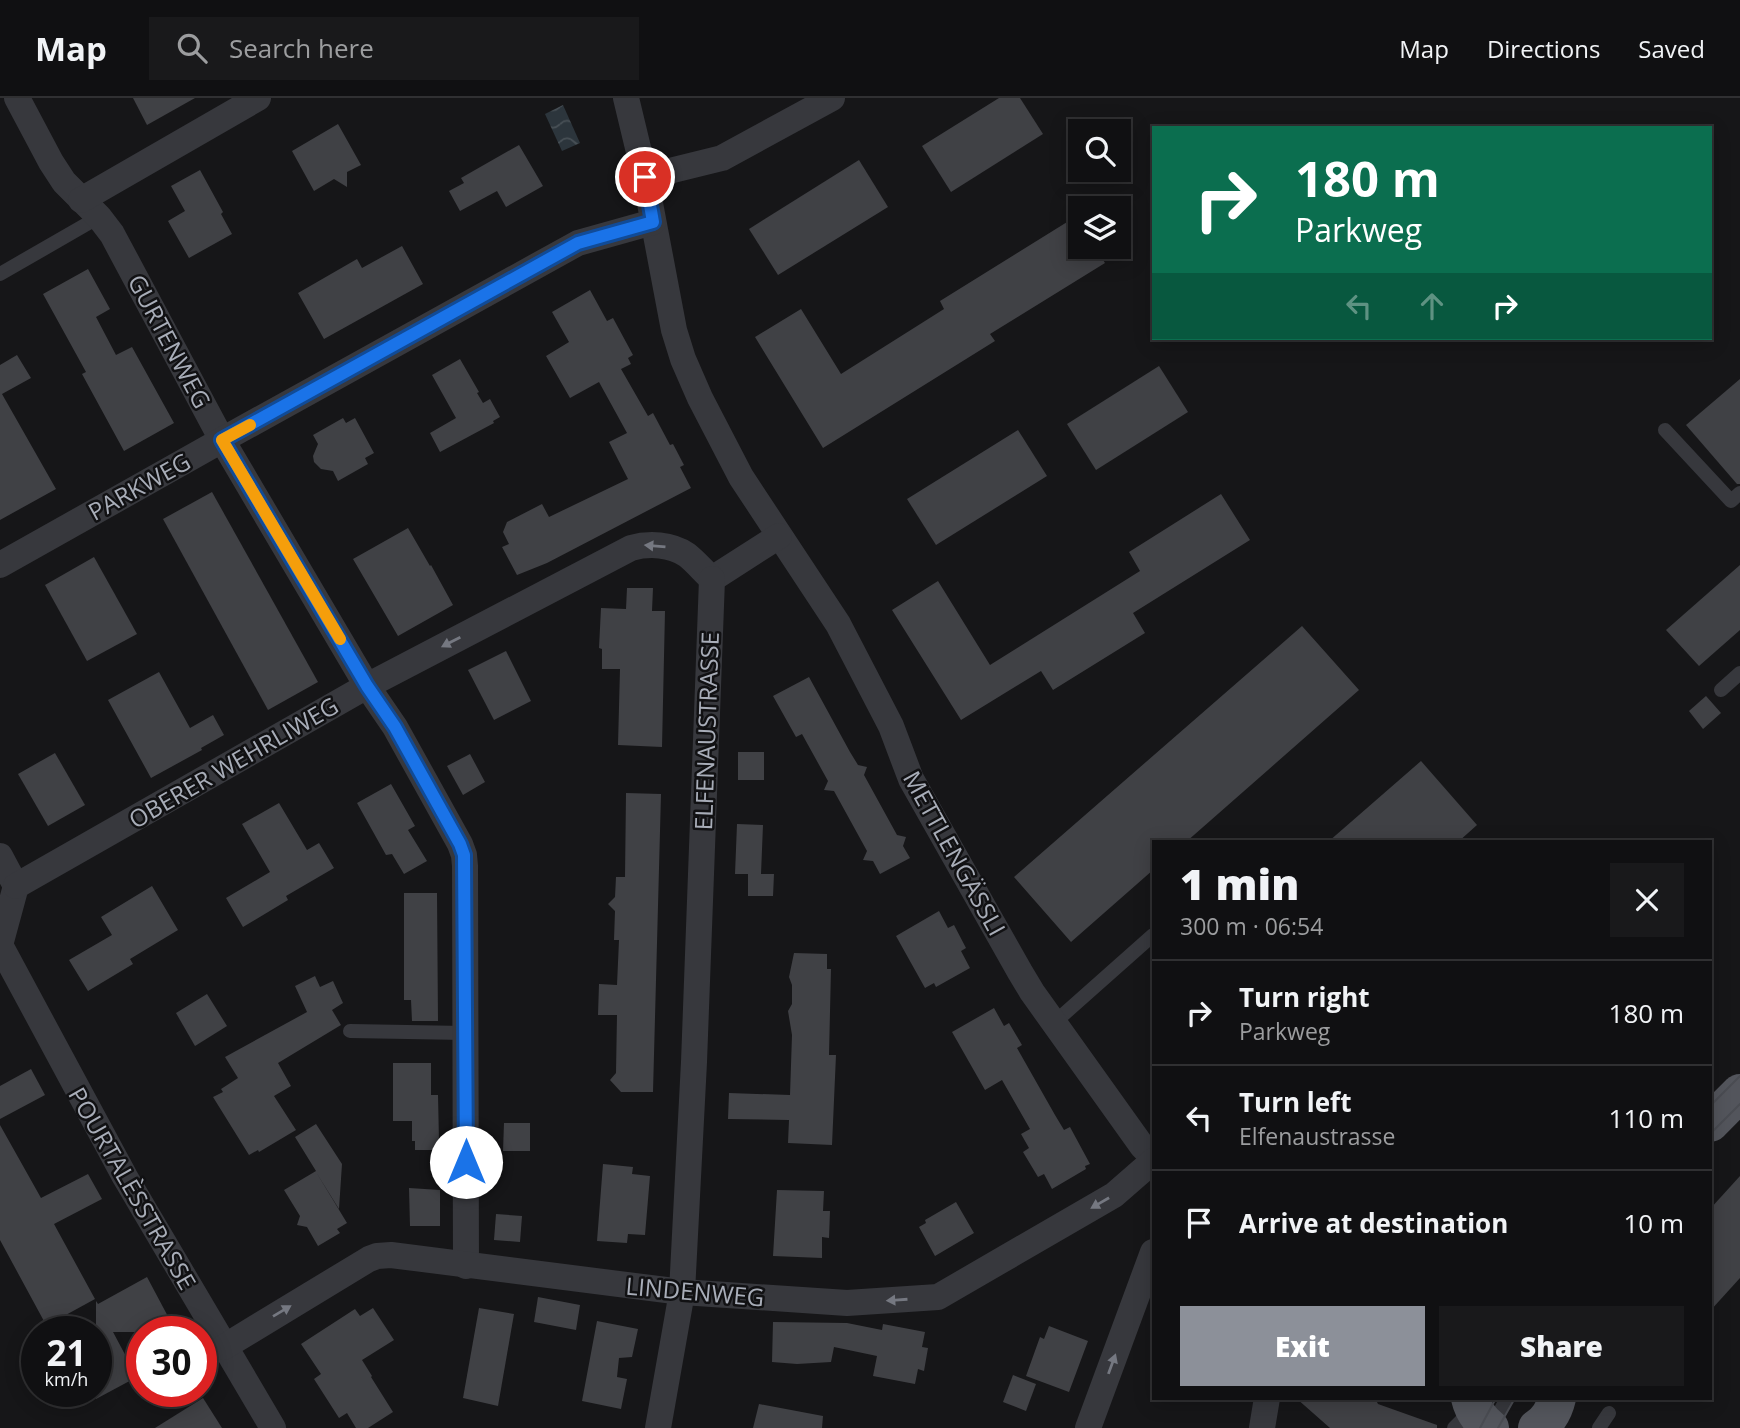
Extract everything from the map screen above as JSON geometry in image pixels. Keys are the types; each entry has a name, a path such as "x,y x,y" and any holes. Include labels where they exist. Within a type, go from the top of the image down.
{"main road":[{"path":"1712,1121 1740,1093"}],"street":[{"name":"GURTENWEG","path":"17,98 64,182 112,234 222,440 367,686 395,727 460,844 464,855 466,1266"},
{"path":"626,98 645,177 674,330 683,359 699,398 741,477 779,536 712,579"},
{"path":"645,177 722,158 832,98"},
{"path":"90,208 248,100"},
{"name":"PARKWEG","path":"0,565 578,243 653,222"},
{"name":"METTLENGÄSSLI","path":"779,536 838,624 891,726 911,779 1020,972 1152,1158"},
{"name":"OBERER WEHRLIWEG","path":"16,886 367,686 631,548 652,545 676,550 687,555 712,579"},
{"name":"ELFENAUSTRASSE","path":"658,1428 682,1292 694,1062 712,579"},
{"path":"0,856 16,886"},
{"name":"POURTALÈSSTRASSE","path":"16,886 0,946 103,1139 273,1428"},
{"name":"LINDENWEG","path":"224,1347 369,1259 391,1255 682,1292 847,1303 938,1297 1114,1195 1152,1160"},
{"path":"1088,1428 1152,1255"},
{"path":"1262,1428 1268,1400"}],"lane":[{"path":"0,274 90,208"},
{"path":"1665,430 1731,501 1740,493"},
{"path":"1721,690 1740,673"},
{"path":"1055,1022 1152,936"},
{"path":"351,1031 465,1033"},
{"path":"1599,1428 1609,1413"}],"water":[{"path":"563,105 580,143 562,151 545,114"}],"building":[{"path":"133,98 195,98 147,125"},
{"path":"999,98 1020,98 1043,134 951,192 922,146"},
{"path":"338,124 361,165 347,172 347,187 334,179 314,191 292,151"},
{"path":"519,145 543,186 506,207 497,191 460,211 449,191 464,183 461,178"},
{"path":"859,160 888,207 778,275 749,229"},
{"path":"200,170 232,234 189,258 168,221 185,211 171,186"},
{"path":"1068,221 1068,259 1102,259 1105,263 990,334 995,341 823,448 755,337 801,309 841,374 944,309 940,301"},
{"path":"402,246 423,284 324,339 298,293 357,259 362,268"},
{"path":"88,269 110,309 96,317 116,355 132,347 174,423 124,451 82,374 86,372 43,294"},
{"path":"590,290 607,321 613,318 633,355 628,358 631,364 621,369 648,416 653,413 670,445 673,444 684,465 680,467 691,488 547,563 517,575 502,547 509,544 503,532 507,522 542,504 549,517 628,479 609,442 627,433 599,382 570,398 546,356 569,342 552,312"},
{"path":"17,355 31,378 2,394 56,489 0,520 0,365"},
{"path":"460,359 483,403 490,399 500,417 493,421 494,423 440,452 430,433 456,418 432,375"},
{"path":"1159,366 1188,412 1096,470 1067,424"},
{"path":"1740,379 1740,484 1737,484 1686,425"},
{"path":"343,418 346,423 355,418 374,453 365,458 368,464 338,481 333,471 321,469 314,462 313,456 318,444 313,435"},
{"path":"1018,430 1047,476 936,545 907,499"},
{"path":"212,492 318,682 268,710 163,519"},
{"path":"1221,494 1250,540 1133,613 1145,633 1053,690 1041,671 961,720 892,610 938,581 990,665 1140,571 1129,552"},
{"path":"408,528 453,605 398,636 353,559"},
{"path":"94,557 137,634 87,661 45,585"},
{"path":"1740,565 1740,630 1699,666 1666,630"},
{"path":"627,588 653,588 652,611 665,611 662,747 618,745 620,669 602,669 602,649 599,648 601,608 626,609"},
{"path":"1302,626 1359,690 1188,840 1152,840 1152,871 1071,942 1014,877"},
{"path":"506,651 531,701 494,720 468,670"},
{"path":"159,672 190,728 213,715 224,735 151,778 108,700"},
{"path":"809,677 858,765 867,767 864,775 897,835 906,837 903,846 910,858 880,874 873,861 863,860 867,851 834,791 824,790 828,781 802,734 796,737 773,696"},
{"path":"1706,696 1721,713 1703,729 1689,711"},
{"path":"738,752 764,752 764,780 738,780"},
{"path":"55,753 85,805 48,826 18,774"},
{"path":"470,754 485,782 463,795 447,766"},
{"path":"1421,761 1477,825 1460,840 1330,840"},
{"path":"391,784 415,826 408,830 427,861 404,874 392,854 386,855 357,803"},
{"path":"626,793 661,794 653,1092 621,1092 610,1080 616,1073 617,1015 598,1015 599,984 617,985 619,940 614,940 615,911 608,904 615,897 616,877 625,877"},
{"path":"279,803 307,850 319,843 334,868 286,896 288,900 243,927 226,898 270,872 242,824"},
{"path":"737,824 763,825 761,874 774,874 773,896 748,896 748,874 735,874"},
{"path":"152,886 178,930 130,959 133,964 88,991 69,960 112,935 101,917"},
{"path":"404,893 437,893 438,1021 412,1021 411,1000 404,1000"},
{"path":"939,911 948,928 954,925 966,948 961,951 970,968 936,987 934,983 925,988 896,936"},
{"path":"794,953 827,954 827,969 831,969 829,1055 836,1055 832,1145 788,1143 789,1120 728,1119 729,1093 790,1095 792,1035 788,1011 792,1004 789,977"},
{"path":"315,976 320,987 333,981 343,1003 332,1010 341,1025 278,1063 291,1086 274,1096 296,1130 249,1155 213,1097 238,1078 225,1057 307,1012 295,986"},
{"path":"207,994 227,1026 195,1046 176,1013"},
{"path":"994,1008 1004,1026 1009,1023 1022,1045 1017,1048 1055,1115 1064,1130 1070,1127 1090,1164 1052,1189 1044,1174 1038,1177 1023,1152 1029,1148 1021,1134 1030,1129 1002,1080 985,1090 952,1032"},
{"path":"393,1063 431,1063 431,1095 438,1095 437,1150 415,1150 412,1121 393,1121"},
{"path":"31,1069 45,1095 0,1119 0,1086"},
{"path":"504,1123 530,1123 530,1151 503,1151"},
{"path":"316,1124 342,1164 339,1209 316,1172 347,1223 337,1229 340,1233 318,1246 307,1227 297,1225 300,1216 284,1190 316,1171 295,1137"},
{"path":"0,1125 41,1198 88,1174 102,1199 54,1224 95,1299 64,1316 41,1316 0,1240"},
{"path":"603,1164 633,1167 632,1174 650,1176 645,1235 628,1234 627,1243 597,1241"},
{"path":"1740,1176 1740,1278 1712,1309 1712,1207"},
{"path":"409,1188 440,1190 440,1226 410,1226"},
{"path":"777,1190 824,1191 823,1211 830,1211 829,1238 822,1237 822,1258 773,1256"},
{"path":"956,1202 974,1233 935,1256 919,1227 926,1223 925,1220"},
{"path":"496,1214 522,1216 520,1242 494,1240"},
{"path":"147,1277 168,1316 126,1316 126,1332 113,1332 126,1356 126,1383 112,1390 112,1316 96,1316 96,1301 98,1304"},
{"path":"538,1297 580,1305 576,1330 534,1322"},
{"path":"373,1308 394,1340 362,1360 393,1412 368,1428 356,1428 347,1413 339,1418 314,1379 321,1374 301,1344 355,1309 360,1316"},
{"path":"479,1308 514,1314 498,1406 463,1398"},
{"path":"597,1321 638,1329 632,1357 619,1358 617,1377 627,1379 621,1409 582,1401"},
{"path":"773,1322 847,1323 882,1330 883,1324 925,1332 922,1347 928,1348 924,1371 918,1369 915,1384 873,1376 877,1356 834,1347 831,1362 772,1362"},
{"path":"1049,1326 1088,1341 1069,1392 1026,1376 1040,1337 1044,1339"},
{"path":"1013,1375 1036,1384 1026,1411 1003,1402"},
{"path":"1298,1400 1376,1400 1378,1404 1437,1425 1437,1428 1330,1428"},
{"path":"759,1404 823,1416 822,1428 753,1428"},
{"path":"189,1407 209,1407 222,1428 155,1428"}],"tram line":[{"path":"1712,1104 1740,1076"},
{"path":"1712,1132 1740,1104"},
{"path":"1480,1428 1495,1400"},
{"path":"1498,1428 1514,1400"}],"slow traffic":[{"path":"250,425 222,440 340,639"}],"route":[{"path":"466,1162 464,855 395,727 367,686 222,440 578,243 653,222 645,177"}]}
